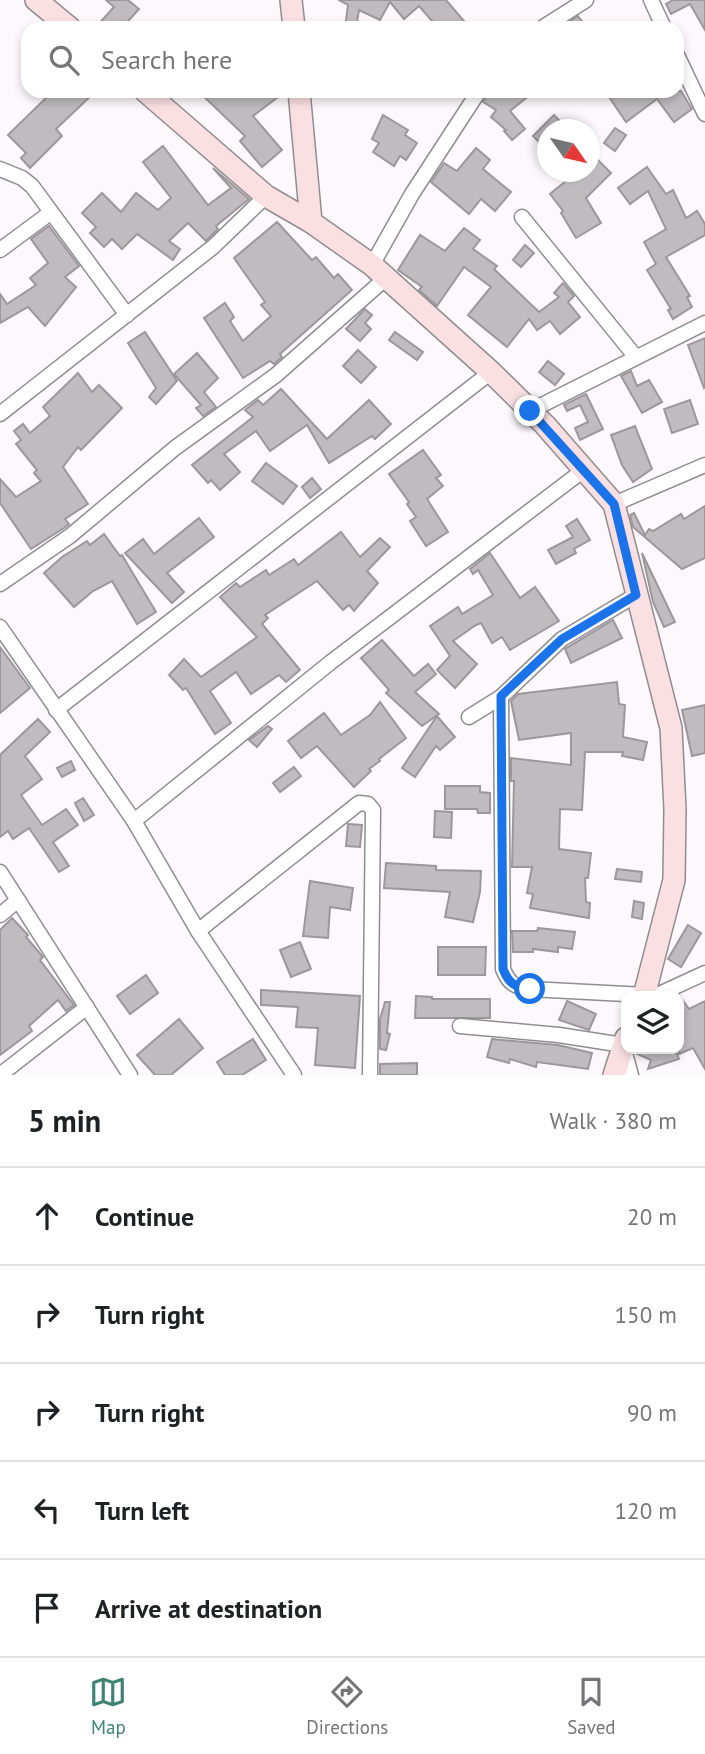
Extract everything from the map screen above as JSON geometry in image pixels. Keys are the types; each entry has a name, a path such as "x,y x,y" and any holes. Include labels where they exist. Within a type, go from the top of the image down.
{"street":[{"path":"36,0 62,21"},
{"path":"291,0 292,21"},
{"path":"553,21 586,0"},
{"path":"651,0 661,21"},
{"path":"684,70 705,114"},
{"path":"153,98 266,196 311,222 379,272 491,372 585,469 614,504 671,728 675,809 674,880 646,991"},
{"path":"300,98 311,222"},
{"path":"0,584 70,536 175,448 276,375 379,272 412,194 474,98"},
{"path":"0,169 22,178 32,186 127,315"},
{"path":"0,414 213,247 266,196"},
{"path":"0,250 50,213"},
{"path":"522,217 635,356"},
{"path":"530,411 705,323"},
{"path":"56,710 491,372"},
{"path":"614,504 705,465"},
{"path":"134,821 331,662 585,469"},
{"path":"469,717 501,696 562,639 636,595"},
{"path":"0,627 134,821 198,931 293,1075"},
{"path":"501,696 503,969 508,981 517,987 621,995"},
{"path":"198,931 359,803 368,804 373,810 370,1075"},
{"path":"0,872 130,1075"},
{"path":"0,915 18,901"},
{"path":"665,991 705,972"},
{"path":"1,1075 87,1007"},
{"path":"460,1026 621,1041"},
{"path":"614,1075 621,1053"},
{"path":"627,1054 631,1075"}],"building":[{"path":"106,0 128,0 139,9 128,21 101,21 114,7"},
{"path":"339,0 446,0 464,21 432,21 419,6 404,19 390,2 380,20 359,10 357,21 346,21 348,5"},
{"path":"673,0 705,0 705,30 690,4 671,14 666,4"},
{"path":"684,96 692,109 674,122 657,99 626,122 610,98"},
{"path":"46,98 89,98 56,129 62,136 30,168 21,158 26,153 8,135"},
{"path":"205,98 277,98 253,116 282,150 262,167 240,141 245,136"},
{"path":"485,98 526,98 510,111 525,129 512,140 504,131 506,130 491,117 496,110 483,102"},
{"path":"383,115 408,130 405,135 417,143 406,160 400,156 394,166 373,152 379,143 372,139"},
{"path":"615,128 626,135 615,151 604,143"},
{"path":"163,146 208,205 231,188 213,168 249,199 216,226 218,229 206,241 188,223 169,241 180,249 173,260 137,234 122,249 112,239 104,247 90,233 96,227 82,213 102,193 121,212 136,193 158,210 171,198 143,162"},
{"path":"476,148 490,160 483,169 511,192 495,211 481,199 469,214 431,182 444,163 457,171"},
{"path":"600,162 611,173 586,198 601,223 576,238 561,213 563,211 550,194 565,182 600,182"},
{"path":"647,167 666,194 673,190 686,218 697,211 705,224 705,235 666,257 690,296 687,297 692,307 673,319 668,310 671,309 647,270 656,264 644,242 666,229 648,191 630,204 618,188"},
{"path":"277,222 312,260 316,257 334,278 338,274 352,290 280,354 282,357 274,364 270,361 243,378 204,318 225,303 234,317 230,321 243,341 271,316 261,305 265,302 234,258"},
{"path":"49,226 79,266 65,277 76,287 45,326 28,307 0,323 0,294 7,304 36,285 30,278 48,263 31,239"},
{"path":"464,228 480,240 473,249 497,266 494,269 539,312 559,297 554,293 563,283 574,296 568,302 580,317 560,334 550,321 537,330 529,319 507,347 468,315 491,287 464,267 437,306 419,290 422,287 398,270 420,235 445,251"},
{"path":"525,245 534,253 521,267 513,260"},
{"path":"365,309 372,315 365,323 371,329 360,341 346,329"},
{"path":"145,332 177,381 156,404 149,397 156,388 128,343"},
{"path":"395,332 423,352 417,360 389,340"},
{"path":"705,338 705,387 704,388 688,345"},
{"path":"358,350 376,367 361,383 343,366"},
{"path":"197,353 218,378 204,392 216,407 203,416 196,408 201,405 174,374"},
{"path":"548,361 564,374 555,385 539,372"},
{"path":"631,371 637,386 649,380 662,402 642,413 621,376"},
{"path":"78,373 92,392 99,385 122,408 81,450 78,447 63,467 88,504 65,519 69,524 64,528 31,549 0,503 0,479 16,497 41,481 34,473 37,470 16,444 21,440 14,431 23,424 30,433 50,416 43,407"},
{"path":"281,389 327,439 369,400 391,424 375,439 372,436 329,463 307,425 270,451 256,431 224,454 240,472 220,490 211,480 208,483 192,465 253,417 245,410 258,400 263,405"},
{"path":"586,394 603,429 580,440 575,428 588,422 580,405 567,411 564,405"},
{"path":"690,400 698,424 672,433 664,409"},
{"path":"635,426 652,469 633,482 622,465 611,435"},
{"path":"423,450 441,475 436,478 443,486 427,499 448,532 426,546 410,521 416,517 407,504 409,502 389,474"},
{"path":"266,463 297,486 283,504 252,481"},
{"path":"312,478 321,489 310,498 302,487"},
{"path":"705,506 705,558 682,569 633,527 630,515 634,513 645,535 649,529 653,531 681,514 684,519"},
{"path":"199,518 214,537 167,573 184,592 172,603 125,553 143,539 154,554"},
{"path":"577,519 590,540 574,549 576,553 556,564 548,550 573,537 566,526"},
{"path":"341,532 360,557 380,538 390,547 367,571 378,583 354,611 349,605 343,610 317,581 265,615 268,618 262,624 300,670 286,682 279,675 251,694 236,672 210,691 231,723 215,734 186,688 183,690 169,675 184,659 201,677 257,637 220,597 236,583 240,587 266,570 269,575 294,559 298,565"},
{"path":"104,534 120,556 122,555 156,612 137,624 112,581 93,591 74,607 44,573 62,557 87,541 90,545"},
{"path":"490,553 520,598 535,587 559,621 510,650 502,637 492,643 481,623 476,625 453,641 477,664 455,688 437,670 450,656 430,626 458,607 462,614 493,595 478,570 473,574 470,569"},
{"path":"642,553 675,622 664,627 653,602"},
{"path":"613,620 622,638 571,663 565,649"},
{"path":"382,640 414,676 428,664 436,674 415,692 439,714 422,726 386,693 389,690 361,658"},
{"path":"0,647 30,688 0,713"},
{"path":"617,682 619,704 625,705 623,737 647,742 643,760 622,756 623,752 585,752 582,810 560,809 559,849 591,853 588,878 585,878 586,902 590,903 589,918 530,908 533,894 527,893 532,867 512,867 514,781 511,781 511,758 571,765 571,733 519,740 511,701 518,694"},
{"path":"380,702 406,738 379,759 354,787 317,746 301,758 288,741 324,713 341,735 370,715"},
{"path":"705,705 705,753 692,756 682,710"},
{"path":"437,716 455,737 440,750 436,746 415,777 402,768"},
{"path":"38,719 50,732 25,756 42,779 21,795 42,825 66,809 78,825 53,842 69,866 59,872 29,828 13,839 8,831 0,837 0,755"},
{"path":"268,726 272,729 257,747 249,740"},
{"path":"71,761 75,770 62,777 57,768"},
{"path":"294,767 301,776 280,792 273,783"},
{"path":"445,786 480,786 480,792 490,793 490,813 478,813 477,809 445,809"},
{"path":"83,798 94,815 84,821 75,803"},
{"path":"435,811 452,812 451,838 434,837"},
{"path":"348,824 362,825 360,847 346,846"},
{"path":"386,863 436,866 436,870 481,871 480,892 473,922 445,917 450,892 384,888"},
{"path":"617,869 642,872 641,882 615,879"},
{"path":"310,881 353,888 350,910 330,907 328,938 303,936"},
{"path":"634,901 644,903 642,919 632,917"},
{"path":"12,918 28,935 26,937 43,957 40,960 74,1005 66,1011 58,1000 29,1026 32,1031 0,1055 0,930"},
{"path":"688,925 701,933 681,967 668,959"},
{"path":"538,928 575,932 572,949 558,947 558,952 533,949 533,952 513,952 512,931 537,931"},
{"path":"300,942 311,969 291,977 280,950"},
{"path":"438,947 486,947 485,975 438,975"},
{"path":"146,975 158,993 130,1014 117,996"},
{"path":"261,990 360,996 355,1068 315,1065 318,1028 296,1027 298,1007 261,1005"},
{"path":"416,996 432,999 490,999 490,1018 415,1018"},
{"path":"567,1001 596,1014 589,1030 559,1020"},
{"path":"705,1001 705,1069 693,1048 684,1052 684,1002 689,1009"},
{"path":"385,1002 390,1002 387,1033 390,1034 386,1050 380,1049 380,1019"},
{"path":"179,1019 203,1048 171,1075 155,1075 137,1055"},
{"path":"253,1039 266,1060 242,1075 225,1075 217,1062"},
{"path":"492,1039 558,1045 592,1053 588,1069 537,1062 536,1067 510,1059 509,1063 487,1057"},
{"path":"637,1054 677,1054 679,1059 648,1069 651,1060"},
{"path":"417,1063 417,1075 380,1075 380,1064"}],"route":[{"path":"530,411 614,504 636,595 562,639 501,696 503,969 508,981 517,987 530,989"}]}
